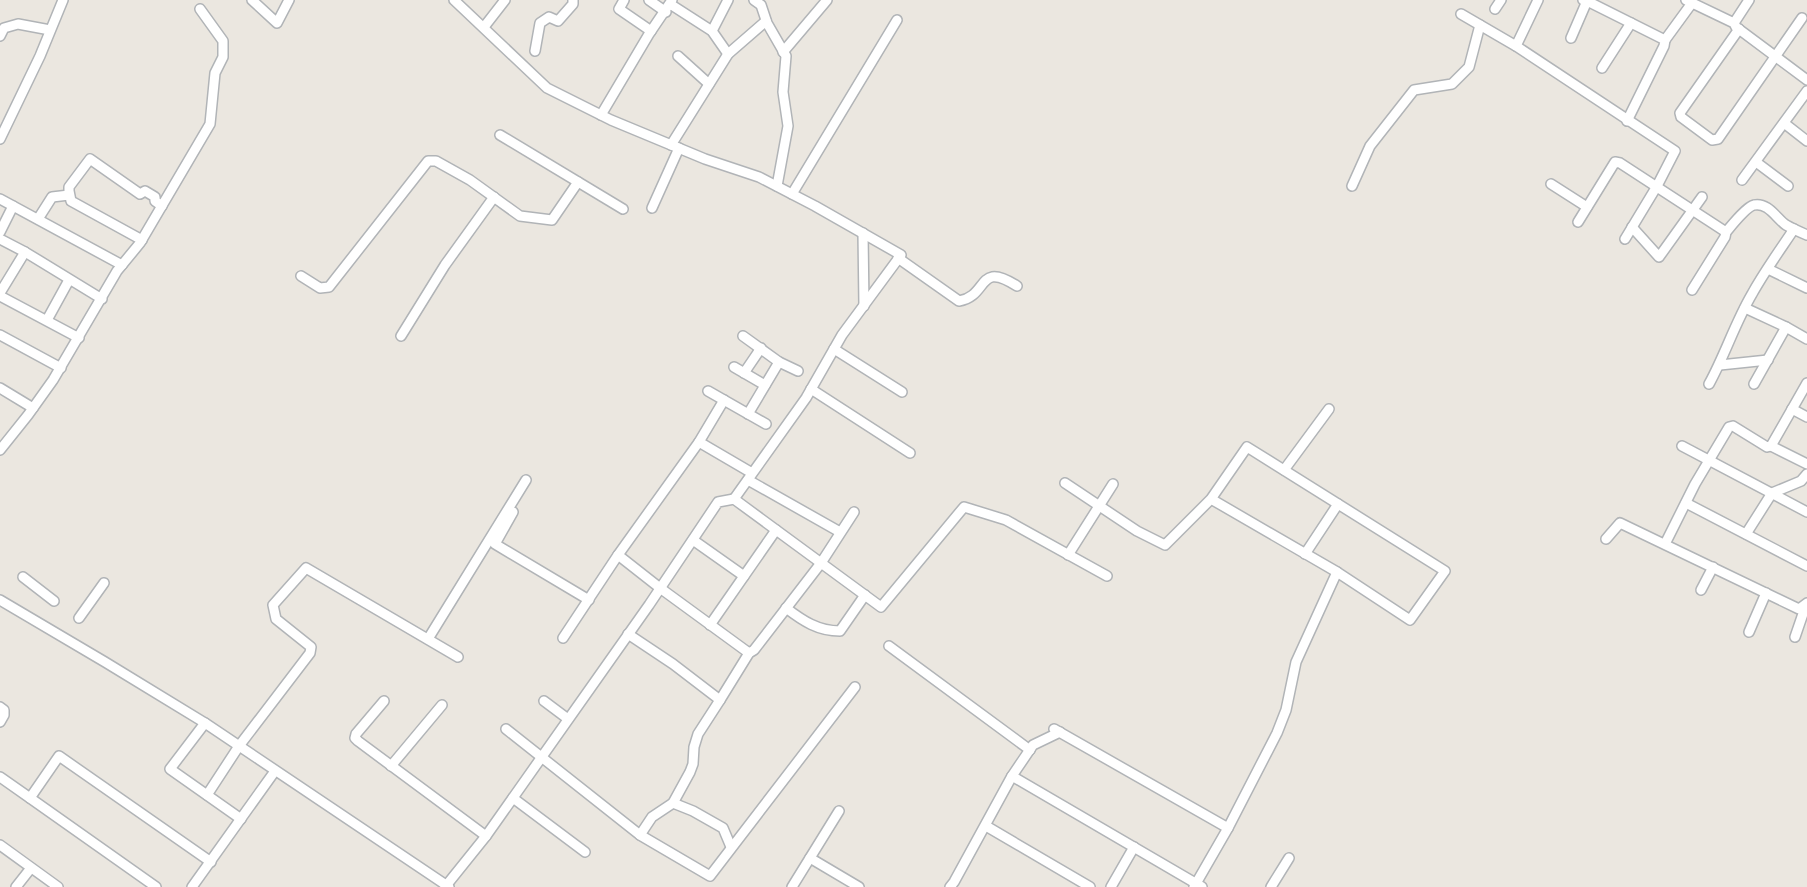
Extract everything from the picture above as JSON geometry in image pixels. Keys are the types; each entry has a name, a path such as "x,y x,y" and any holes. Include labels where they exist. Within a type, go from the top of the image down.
{"street":[{"path":"0,139 63,0"},
{"path":"252,0 277,23 289,0"},
{"path":"484,27 505,0"},
{"path":"535,51 540,23 549,17 558,21 573,4 573,0"},
{"path":"624,0 619,9 651,31"},
{"path":"649,0 669,5 712,31 728,54"},
{"path":"712,31 728,0"},
{"path":"754,0 761,5 766,21 786,56 783,92 789,126 777,186"},
{"path":"783,52 827,0"},
{"path":"1495,9 1501,0"},
{"path":"1516,46 1538,0"},
{"path":"1571,38 1586,0 1665,40"},
{"path":"1749,0 1737,26 1680,113 1681,117 1712,140 1718,139 1802,18"},
{"path":"0,600 205,723 447,886 486,836 718,502 734,499 811,389 834,349 901,255 759,177 675,147 601,116 548,88 458,1"},
{"path":"1627,121 1665,40 1689,1 1737,26 1807,80"},
{"path":"601,116 669,5"},
{"path":"0,450 61,368 122,265 142,240 210,124 215,73 223,57 223,41 200,9"},
{"path":"1461,14 1516,46 1675,151 1625,239"},
{"path":"792,194 897,20"},
{"path":"652,208 675,147 709,84 728,54 766,21"},
{"path":"1602,68 1631,23"},
{"path":"0,36 4,28 18,24 50,30"},
{"path":"1352,186 1370,146 1414,90 1452,84 1469,67 1480,25"},
{"path":"678,56 709,84"},
{"path":"1742,180 1807,91"},
{"path":"1784,123 1807,141"},
{"path":"500,135 623,209"},
{"path":"142,240 71,201 69,187 90,159 140,194 145,191 151,193 155,201 162,206"},
{"path":"301,276 320,288 329,287 428,161 436,161 470,180 520,216 552,220 578,182"},
{"path":"1578,222 1615,162 1657,186 1726,232"},
{"path":"1756,162 1788,186"},
{"path":"1551,184 1587,207"},
{"path":"38,219 52,197 69,195"},
{"path":"401,337 445,265 494,197"},
{"path":"1632,227 1659,257 1702,197"},
{"path":"0,199 122,265"},
{"path":"1692,290 1726,232 1746,209 1757,204 1765,207 1784,224 1807,235"},
{"path":"0,232 13,206"},
{"path":"1709,384 1752,293 1794,229"},
{"path":"863,233 864,306"},
{"path":"0,239 102,299"},
{"path":"24,251 0,294 79,338"},
{"path":"898,258 959,301 968,299 988,279 996,275 1017,286"},
{"path":"1768,269 1807,288"},
{"path":"47,320 69,279"},
{"path":"1745,308 1807,339"},
{"path":"1754,384 1786,327"},
{"path":"0,335 61,368"},
{"path":"743,337 779,362 798,371"},
{"path":"744,373 761,348"},
{"path":"834,349 902,392"},
{"path":"1720,365 1768,360"},
{"path":"748,414 779,362"},
{"path":"734,367 765,385"},
{"path":"1771,446 1807,383"},
{"path":"0,388 33,408"},
{"path":"811,389 910,453"},
{"path":"708,391 766,424"},
{"path":"563,638 618,555 699,442 724,400"},
{"path":"1284,470 1329,409"},
{"path":"1792,409 1807,417"},
{"path":"1665,544 1709,460 1731,426 1768,447 1771,446 1807,464"},
{"path":"699,442 840,532"},
{"path":"1682,446 1807,512"},
{"path":"1065,483 1137,531 1165,545 1212,499 1247,447 1445,571 1410,620 1337,572 1212,499"},
{"path":"1746,534 1772,494 1801,481 1807,474"},
{"path":"428,639 526,480"},
{"path":"1068,555 1113,484"},
{"path":"522,495 495,544 589,600"},
{"path":"734,499 881,607 964,507 1006,520 1107,576"},
{"path":"1686,502 1807,566"},
{"path":"1305,554 1338,504"},
{"path":"640,835 652,817 673,803 693,764 698,734 749,653 821,563 854,512"},
{"path":"1606,539 1620,523 1799,609 1807,603"},
{"path":"709,625 776,530"},
{"path":"693,540 744,576"},
{"path":"618,555 749,653"},
{"path":"1701,590 1713,567"},
{"path":"207,795 239,746 310,653 312,647 276,619 272,605 306,568 458,657"},
{"path":"1012,776 1197,886 1277,733 1286,710 1296,662 1337,572"},
{"path":"23,577 54,601"},
{"path":"79,618 104,583"},
{"path":"1749,632 1766,593"},
{"path":"786,608 816,627 827,631 840,631 865,595"},
{"path":"1794,637 1807,603"},
{"path":"628,634 720,700"},
{"path":"888,646 1030,750"},
{"path":"506,729 640,835 710,876 855,687"},
{"path":"384,701 355,738 486,836"},
{"path":"544,701 568,719"},
{"path":"391,766 442,705"},
{"path":"0,707 5,715 0,722"},
{"path":"205,723 170,769 241,819"},
{"path":"956,885 1012,776 1033,745 1058,731 1227,828"},
{"path":"30,798 59,756 211,862"},
{"path":"192,887 275,771"},
{"path":"0,777 156,887"},
{"path":"513,798 585,852"},
{"path":"673,803 723,828 731,847"},
{"path":"792,887 839,811"},
{"path":"986,826 1090,887"},
{"path":"0,845 58,887"},
{"path":"1111,887 1134,847"},
{"path":"810,858 859,887"},
{"path":"1271,887 1289,858"},
{"path":"16,887 31,867"}]}
